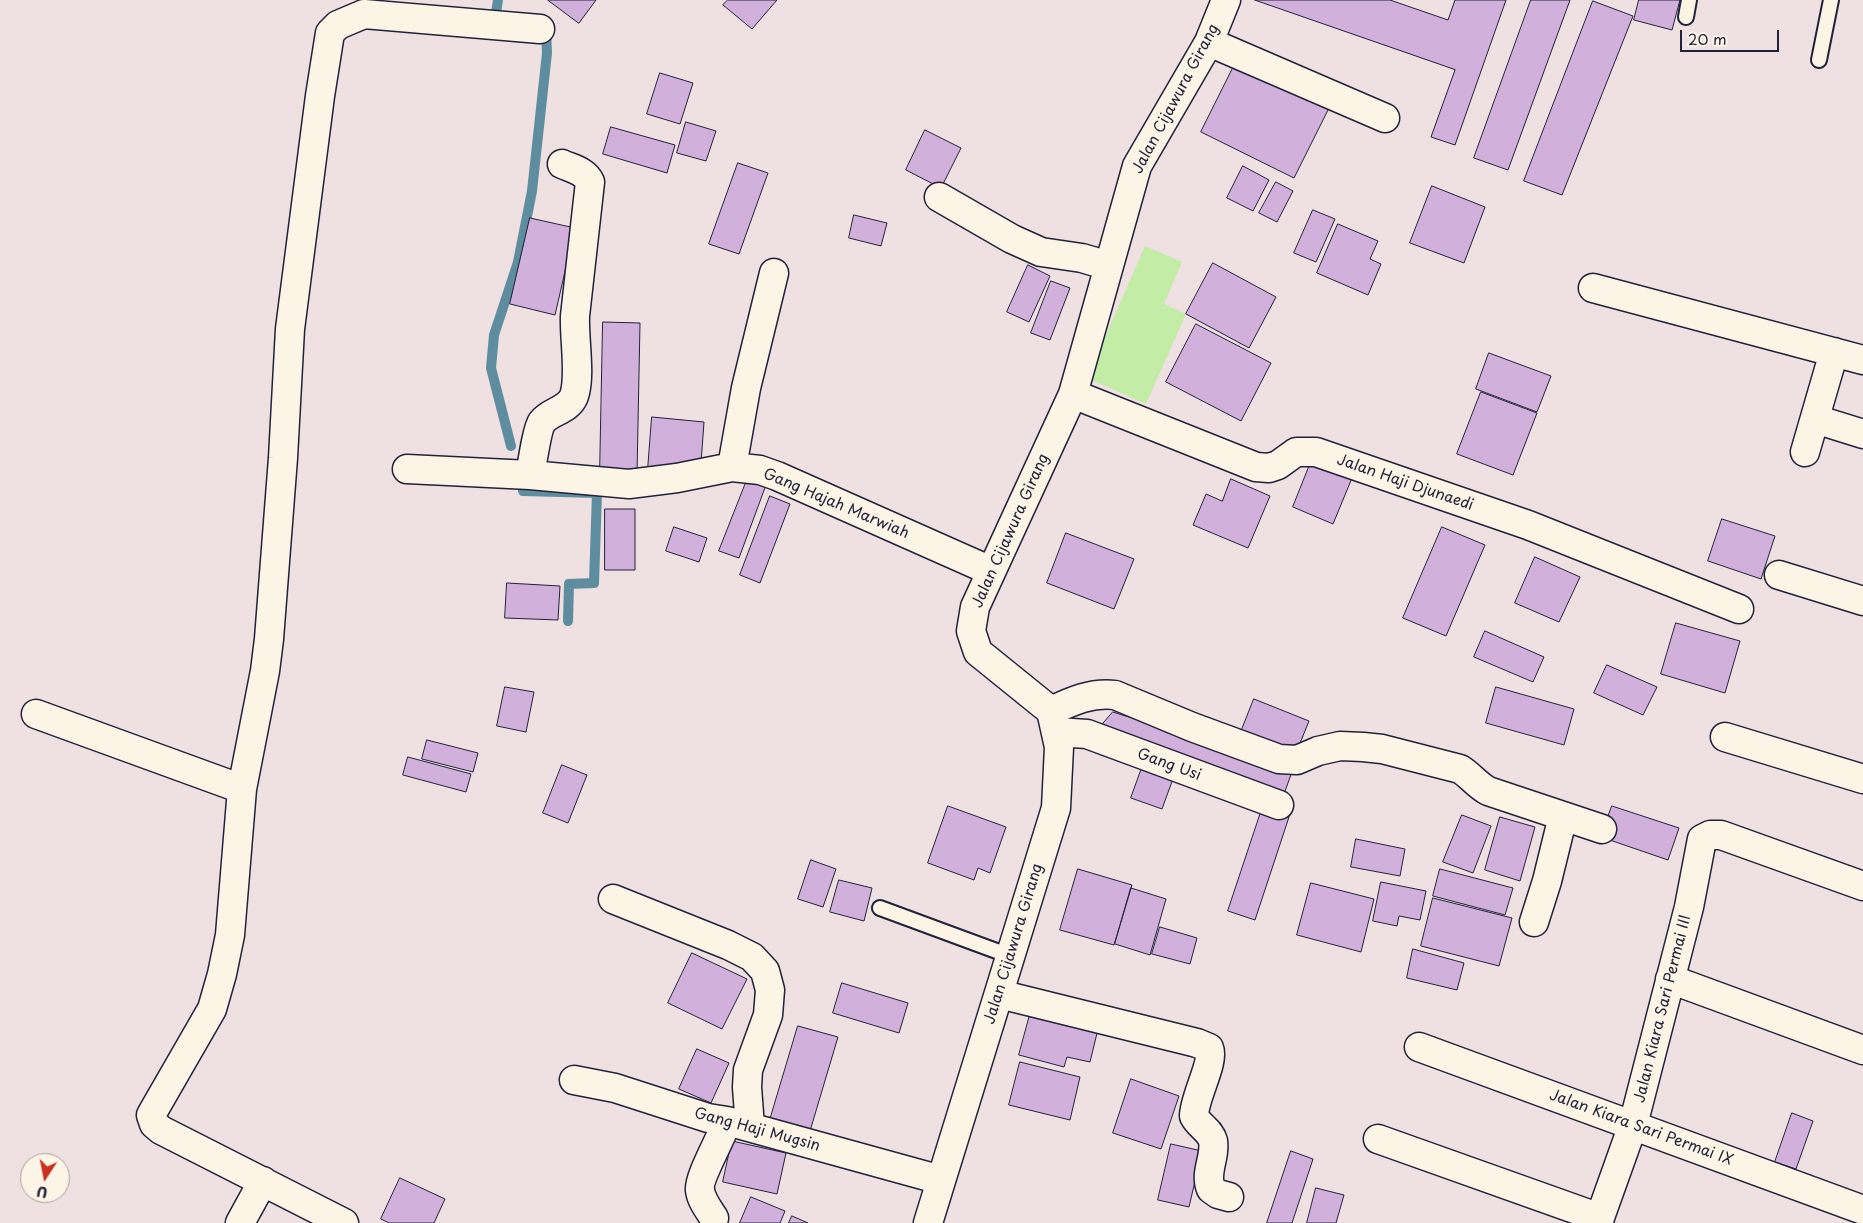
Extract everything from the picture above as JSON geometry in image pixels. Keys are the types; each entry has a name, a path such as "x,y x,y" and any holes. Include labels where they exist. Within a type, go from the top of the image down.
{"street":[{"name":"Jalan Cijawura Girang","path":"928,1223 1056,808 1059,747 1054,722 978,652 971,631 975,607 1073,394 1137,166 1209,42 1226,0"},
{"path":"344,1223 161,1130 154,1124 151,1115 212,1008 222,974 230,935 242,789 265,671 269,639 283,458 290,329 330,33 338,25 364,14 540,29"},
{"path":"1209,42 1385,118"},
{"path":"530,475 540,425 550,416 567,406 573,399 578,384 574,316 590,182 588,177 582,172 562,164"},
{"path":"939,198 1041,252 1082,258 1109,266"},
{"path":"732,467 746,388 774,273"},
{"path":"1593,288 1863,360"},
{"path":"1805,452 1834,352"},
{"name":"Jalan Haji Djunaedi","path":"1073,394 1256,467 1269,468 1278,465 1296,452 1316,452 1528,525 1740,609"},
{"path":"1815,419 1863,434"},
{"name":"Gang Hajah Marwiah","path":"407,469 530,475 629,484 677,478 732,467 760,470 991,571"},
{"path":"1779,575 1863,601"},
{"path":"1054,722 1076,699 1106,694 1115,695 1192,727 1278,759 1297,760 1318,751 1340,746 1382,749 1460,769 1470,775 1488,792 1602,829"},
{"path":"36,714 242,789"},
{"name":"Gang Usi","path":"1054,722 1279,805"},
{"path":"1725,737 1863,779"},
{"path":"1534,922 1547,881 1563,816"},
{"name":"Jalan Kiara Sari Permai III","path":"1599,1220 1633,1125 1689,907 1702,839 1710,835 1721,835 1863,886"},
{"path":"613,899 728,945 752,957 765,970 770,990 768,1015 748,1070 747,1087 738,1124 722,1135 702,1177 699,1188 714,1218"},
{"path":"1670,979 1863,1050"},
{"path":"999,994 1150,1031 1209,1048 1211,1053 1210,1061 1196,1103 1194,1116 1212,1138 1214,1145 1209,1176 1211,1189 1218,1194 1229,1197"},
{"name":"Jalan Kiara Sari Permai IX","path":"1420,1047 1863,1210"},
{"name":"Gang Haji Mugsin","path":"574,1080 614,1088 708,1118 738,1124 941,1180"},
{"path":"1378,1139 1599,1220"},
{"path":"240,1223 263,1181"}],"lane":[{"path":"1686,17 1689,0"},
{"path":"1819,60 1831,0"},
{"path":"880,908 1010,956"}],"green space":[{"path":"1145,246 1182,262 1164,304 1186,314 1146,404 1087,378"}],"building":[{"path":"548,0 596,0 579,23"},
{"path":"728,0 777,0 752,29 723,5"},
{"path":"1255,0 1390,0 1448,20 1455,0 1506,0 1455,145 1431,137 1455,70"},
{"path":"1531,0 1570,0 1508,170 1474,158"},
{"path":"1639,0 1680,0 1672,30 1634,20"},
{"path":"1593,1 1633,16 1562,195 1524,181"},
{"path":"1237,60 1330,106 1294,178 1201,132"},
{"path":"660,73 693,83 680,124 647,114"},
{"path":"686,122 716,131 706,161 677,153"},
{"path":"611,127 675,145 667,173 603,154"},
{"path":"925,130 961,148 941,188 906,170"},
{"path":"738,163 768,173 739,254 709,244"},
{"path":"1243,166 1269,180 1253,211 1227,198"},
{"path":"1276,182 1293,191 1277,222 1259,213"},
{"path":"1432,186 1485,207 1464,263 1410,243"},
{"path":"1313,210 1335,219 1316,262 1294,253"},
{"path":"854,215 887,223 881,246 849,238"},
{"path":"530,218 575,228 555,315 510,304"},
{"path":"1338,224 1378,241 1370,259 1381,264 1368,295 1317,273"},
{"path":"1213,263 1276,297 1249,348 1186,314"},
{"path":"1028,265 1050,276 1029,322 1007,312"},
{"path":"1051,281 1070,288 1050,340 1031,333"},
{"path":"603,322 640,323 637,474 600,473"},
{"path":"1196,324 1271,363 1241,421 1166,382"},
{"path":"1489,353 1551,376 1537,412 1476,389"},
{"path":"1481,392 1537,413 1513,475 1457,454"},
{"path":"652,417 704,422 701,463 648,469"},
{"path":"1311,462 1352,478 1333,524 1293,507"},
{"path":"1231,479 1270,496 1248,548 1193,525 1206,494 1222,501"},
{"path":"747,480 766,485 739,558 719,551"},
{"path":"770,496 790,504 760,583 740,575"},
{"path":"605,509 635,509 635,570 605,570"},
{"path":"1722,519 1775,536 1761,579 1708,561"},
{"path":"674,527 707,538 699,562 666,551"},
{"path":"1442,527 1485,545 1446,636 1403,618"},
{"path":"1066,533 1134,559 1114,609 1047,583"},
{"path":"1535,557 1580,577 1559,622 1515,603"},
{"path":"507,583 560,586 558,620 505,618"},
{"path":"1676,623 1740,641 1725,693 1661,674"},
{"path":"1485,631 1544,657 1533,682 1474,657"},
{"path":"1607,665 1657,687 1643,715 1594,693"},
{"path":"505,687 534,692 526,732 497,726"},
{"path":"1496,687 1574,709 1564,745 1486,723"},
{"path":"1254,699 1309,721 1296,753 1239,737"},
{"path":"1113,712 1293,769 1284,794 1101,726"},
{"path":"427,740 478,753 473,772 422,759"},
{"path":"408,757 471,774 466,792 403,775"},
{"path":"562,765 587,775 568,823 543,813"},
{"path":"1143,765 1174,776 1162,809 1131,798"},
{"path":"948,806 1006,827 990,873 978,868 974,880 928,863"},
{"path":"1612,806 1679,828 1668,860 1601,837"},
{"path":"1262,809 1289,817 1255,920 1228,911"},
{"path":"1462,815 1491,826 1473,873 1443,862"},
{"path":"1500,817 1535,827 1520,881 1485,870"},
{"path":"1356,839 1405,849 1400,876 1351,867"},
{"path":"811,860 836,869 823,907 798,899"},
{"path":"1078,869 1132,885 1114,945 1060,930"},
{"path":"1440,869 1513,888 1505,915 1433,896"},
{"path":"839,880 872,888 864,921 830,912"},
{"path":"1381,882 1426,891 1420,920 1399,916 1397,926 1373,921"},
{"path":"1311,883 1374,899 1361,952 1297,935"},
{"path":"1131,888 1166,899 1150,955 1115,944"},
{"path":"1433,898 1512,918 1499,966 1421,946"},
{"path":"1160,927 1197,938 1190,964 1152,954"},
{"path":"1413,949 1464,963 1457,990 1407,978"},
{"path":"692,953 747,979 722,1029 668,1003"},
{"path":"842,983 908,1003 899,1033 833,1013"},
{"path":"1031,1011 1099,1025 1090,1062 1067,1057 1064,1067 1019,1055"},
{"path":"798,1026 838,1037 810,1131 770,1120"},
{"path":"697,1049 729,1063 711,1103 679,1089"},
{"path":"1020,1062 1080,1077 1070,1120 1009,1105"},
{"path":"1131,1079 1179,1096 1161,1149 1113,1133"},
{"path":"1792,1113 1813,1121 1796,1169 1775,1162"},
{"path":"732,1141 786,1153 777,1194 723,1182"},
{"path":"1171,1144 1202,1151 1189,1207 1158,1200"},
{"path":"1291,1151 1313,1159 1292,1223 1267,1223"},
{"path":"400,1178 445,1199 434,1223 389,1223 381,1219"},
{"path":"1316,1188 1344,1195 1336,1223 1307,1223"},
{"path":"751,1197 785,1211 780,1223 740,1223"},
{"path":"792,1216 808,1223 789,1223"}],"waterway":[{"path":"498,0 495,20 500,20"},
{"path":"511,446 491,368 494,335 518,262 532,191 547,53 546,29"},
{"path":"523,491 597,493 594,583 569,584 568,621"}]}
